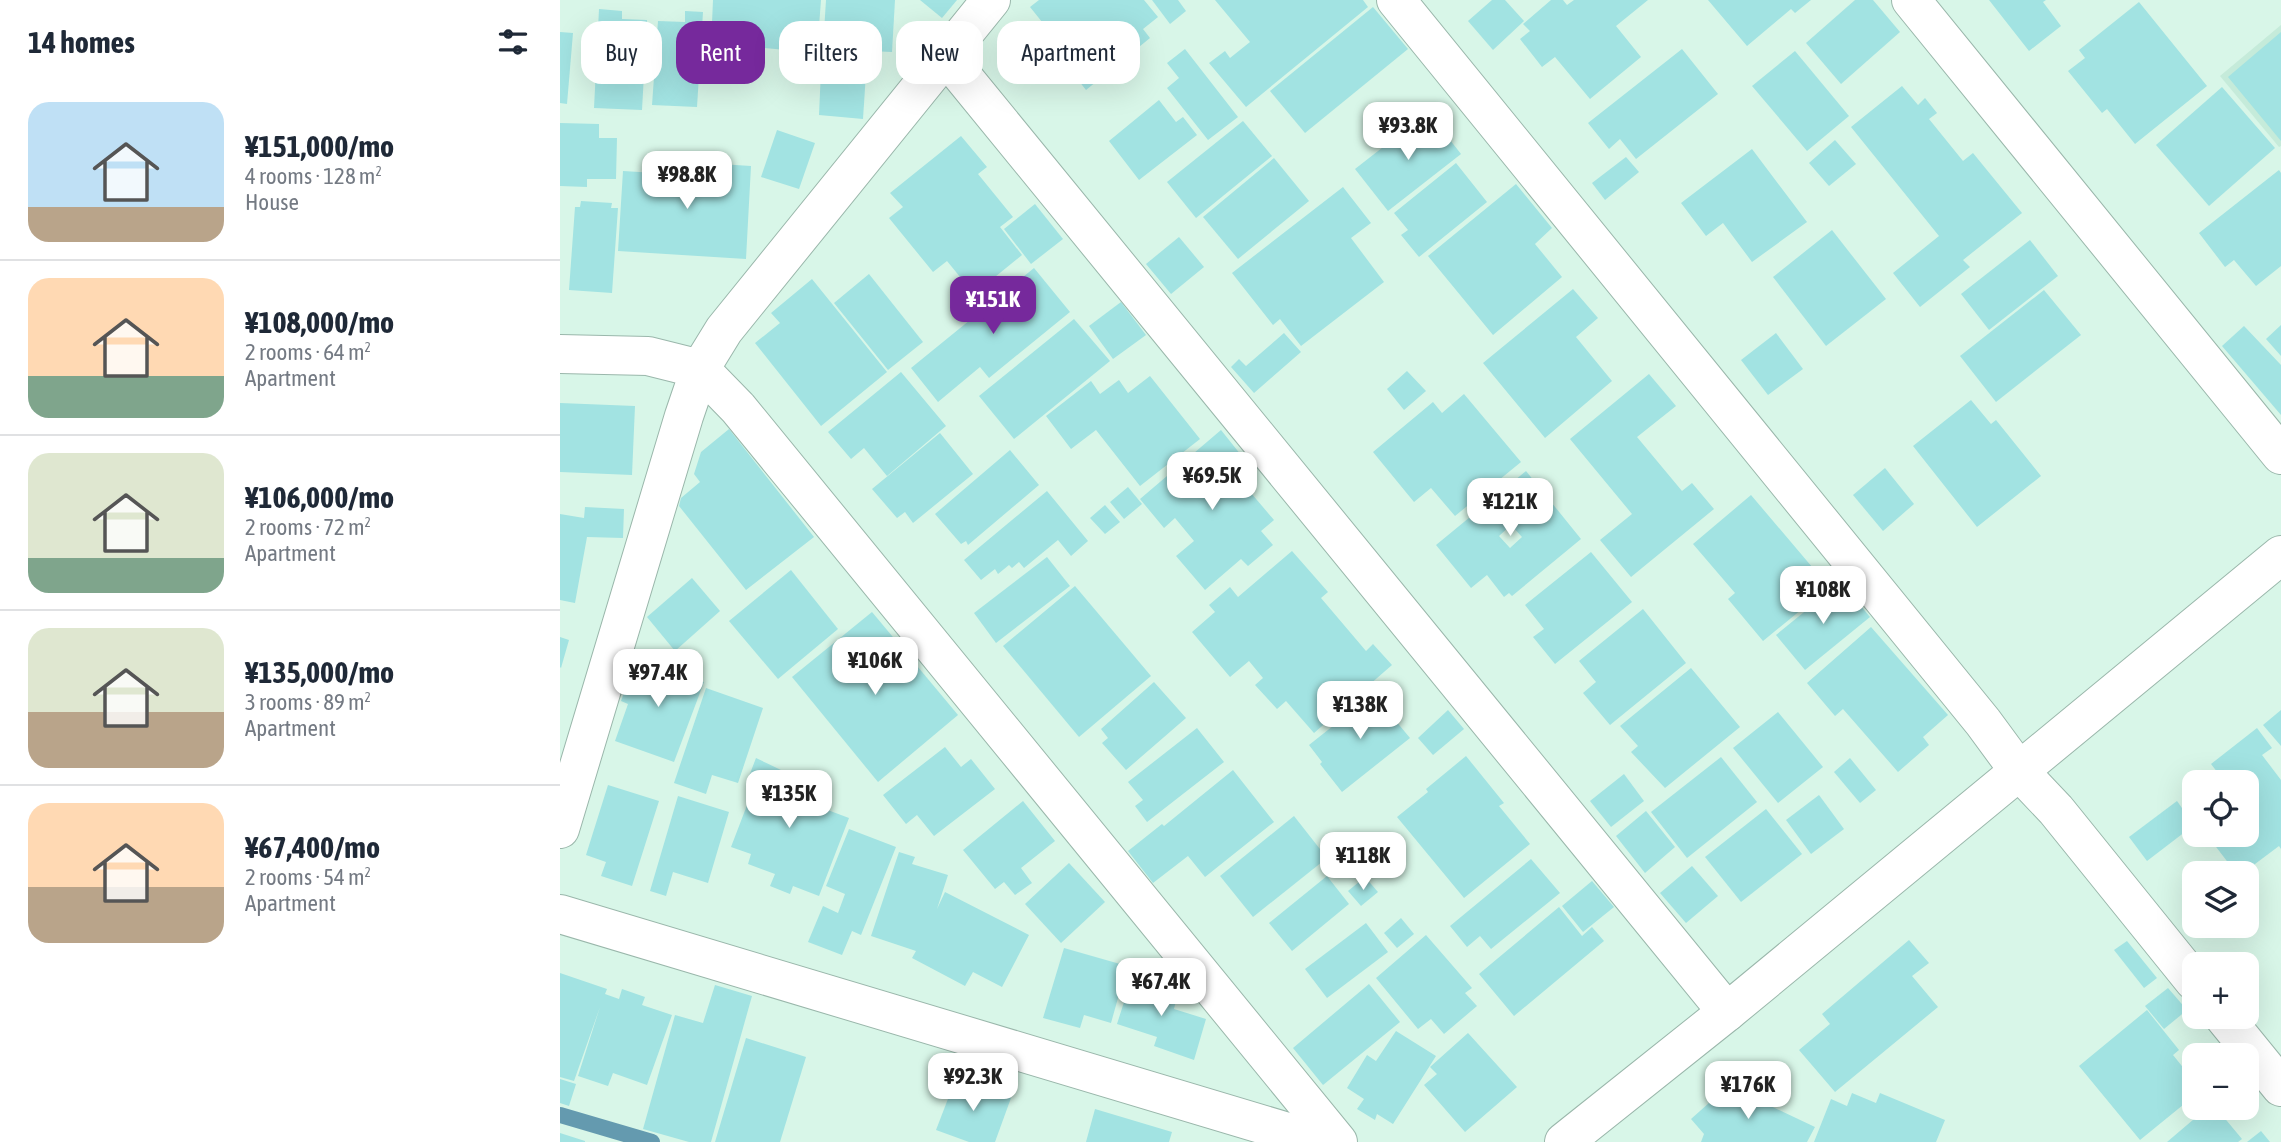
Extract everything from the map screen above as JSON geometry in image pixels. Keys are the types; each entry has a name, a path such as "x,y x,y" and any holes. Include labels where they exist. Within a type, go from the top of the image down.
{"street":[{"path":"974,21 991,0"},
{"path":"1396,0 1974,711 2019,771 2056,810 2182,966"},
{"path":"1910,0 2281,455"},
{"path":"560,829 700,369 724,330 923,84"},
{"path":"969,84 1727,1012"},
{"path":"560,354 648,356 700,369 738,408 1338,1142"},
{"path":"1564,1142 1727,1012 2281,555"},
{"path":"560,914 1321,1142"},
{"path":"2234,1029 2281,1087"}],"shaded area":[{"path":"2281,25 2281,146 2279,147 2220,76"}],"building":[{"path":"713,0 821,0 819,21 779,21 779,49 765,48 765,21 712,21"},
{"path":"826,0 895,0 892,52 882,52 882,21 825,21"},
{"path":"920,0 957,0 942,18"},
{"path":"1039,0 1144,0 1158,17 1143,29 1150,38 1140,46 1140,21 1041,21 1030,7"},
{"path":"1152,0 1178,0 1186,11 1170,24"},
{"path":"1215,0 1363,0 1368,7 1246,107 1209,63 1225,51 1230,58 1250,42"},
{"path":"1492,0 1505,0 1524,21 1493,50 1468,21"},
{"path":"1551,0 1563,0 1567,5 1574,0 1648,0 1616,26 1641,57 1590,99 1555,57 1542,67 1520,39 1530,31 1523,24"},
{"path":"1708,0 1811,0 1795,13 1791,9 1747,46"},
{"path":"1855,0 1873,0 1900,32 1841,84 1806,43"},
{"path":"1989,0 2046,0 2043,2 2061,26 2029,51"},
{"path":"2139,2 2207,86 2135,144 2107,109 2102,113 2068,71 2085,58 2079,50"},
{"path":"1373,7 1408,49 1305,133 1270,91"},
{"path":"599,9 622,11 622,19 647,20 647,21 598,21"},
{"path":"685,11 703,12 702,21 685,21"},
{"path":"662,21 676,22 676,84 698,84 697,107 652,105 654,84 662,84"},
{"path":"560,32 573,33 567,104 560,103"},
{"path":"2281,32 2281,141 2228,77"},
{"path":"1185,49 1238,117 1208,140 1167,88 1179,78 1167,63"},
{"path":"1682,49 1718,94 1636,159 1620,139 1609,149 1588,123"},
{"path":"1795,51 1849,116 1807,151 1752,86"},
{"path":"595,84 643,84 642,110 594,108"},
{"path":"820,84 865,84 863,119 819,115"},
{"path":"1081,84 1093,84 1086,90"},
{"path":"1902,86 1918,105 1925,98 1937,113 1929,119 1963,161 1973,153 2022,213 1963,260 1970,267 1920,307 1893,273 1939,236 1851,127"},
{"path":"2222,87 2275,148 2209,206 2156,145"},
{"path":"1159,100 1176,122 1183,117 1197,135 1139,180 1109,141"},
{"path":"1428,112 1461,154 1388,211 1355,169"},
{"path":"1243,121 1272,156 1196,218 1167,182"},
{"path":"560,123 599,124 599,138 617,138 616,179 587,179 587,187 560,186"},
{"path":"777,130 815,143 799,189 761,177"},
{"path":"961,136 987,167 978,174 1013,217 1000,227 1022,255 974,294 947,261 933,272 889,218 903,207 890,193"},
{"path":"1835,140 1856,164 1829,186 1809,163"},
{"path":"1752,149 1807,222 1752,262 1723,223 1706,236 1681,203"},
{"path":"1626,157 1639,172 1605,200 1592,183"},
{"path":"1274,158 1309,201 1238,259 1203,217"},
{"path":"673,161 751,166 746,259 618,251 623,171 672,174"},
{"path":"1456,163 1487,202 1419,257 1401,235 1408,230 1394,213"},
{"path":"2279,170 2281,266 2256,286 2234,260 2225,267 2199,233"},
{"path":"1516,184 1552,228 1535,244 1562,277 1493,335 1428,256"},
{"path":"1343,187 1371,223 1351,238 1384,282 1301,346 1280,319 1273,325 1232,273"},
{"path":"581,201 612,203 611,208 618,208 612,293 569,290 575,207 580,207"},
{"path":"1035,204 1063,239 1031,264 1004,229"},
{"path":"1832,230 1886,299 1826,346 1773,277"},
{"path":"1179,237 1204,267 1171,294 1146,264"},
{"path":"2030,240 2058,276 1989,330 1961,294"},
{"path":"1034,268 1070,312 989,378 980,367 938,402 911,368"},
{"path":"869,274 923,342 888,370 834,303"},
{"path":"812,279 887,372 821,426 755,343 780,323 771,313"},
{"path":"1573,289 1598,318 1576,337 1612,381 1545,438 1483,363"},
{"path":"2044,290 2081,335 1996,402 1960,356"},
{"path":"1121,302 1146,335 1113,359 1089,326"},
{"path":"1074,319 1110,361 1014,439 979,396"},
{"path":"2281,325 2281,356 2266,339"},
{"path":"2244,326 2281,365 2281,415 2222,346"},
{"path":"1284,333 1301,352 1254,393 1231,367 1239,359 1246,366"},
{"path":"1776,333 1803,369 1768,395 1741,360"},
{"path":"1407,371 1426,391 1404,410 1387,389"},
{"path":"901,372 946,426 887,476 864,448 851,459 828,432"},
{"path":"1649,374 1676,406 1637,437 1682,491 1692,483 1714,509 1631,577 1600,540 1632,514 1570,439"},
{"path":"1150,376 1200,439 1140,486 1096,430 1071,449 1046,416 1091,381 1100,394 1119,380 1128,393"},
{"path":"1464,394 1521,462 1455,516 1431,488 1414,502 1373,452 1433,402 1442,413"},
{"path":"1971,400 1991,424 1996,420 2041,476 1977,527 1913,446"},
{"path":"560,403 635,406 632,475 560,472"},
{"path":"729,429 814,537 746,590 679,506 681,498 700,482 694,474 701,452"},
{"path":"1221,430 1241,455 1228,466 1274,520 1261,531 1273,545 1248,566 1241,559 1205,590 1176,556 1194,541 1175,518 1164,528 1140,499"},
{"path":"940,433 973,474 913,523 905,512 897,518 872,489"},
{"path":"1010,450 1039,485 968,545 966,541 961,544 935,514"},
{"path":"1885,468 1914,504 1883,531 1853,495"},
{"path":"1526,471 1581,539 1512,596 1509,593 1504,597 1487,575 1471,588 1436,545","holes":["1511,525 1522,537 1510,548 1499,536"]},
{"path":"1128,487 1142,504 1124,519 1110,502"},
{"path":"1047,491 1088,541 1071,556 1058,540 1024,568 1019,562 1012,568 1009,565 998,574 995,569 981,580 964,560"},
{"path":"1751,495 1829,587 1763,641 1728,599 1735,593 1693,544"},
{"path":"1105,505 1120,522 1105,534 1090,518"},
{"path":"585,507 624,509 623,538 587,537 575,603 560,600 560,514 584,518"},
{"path":"1292,551 1328,592 1321,598 1366,651 1373,644 1392,665 1314,733 1286,701 1277,709 1255,685 1263,678 1249,661 1230,677 1192,632 1215,612 1209,605 1230,587 1238,597"},
{"path":"1591,552 1632,602 1555,664 1533,637 1544,629 1525,605"},
{"path":"1047,557 1070,586 996,643 974,613"},
{"path":"791,570 838,629 778,679 729,621"},
{"path":"692,578 720,611 675,651 647,617"},
{"path":"1841,582 1870,617 1805,670 1776,635"},
{"path":"1075,586 1151,676 1079,737 1003,646"},
{"path":"1643,609 1686,663 1610,725 1583,693 1596,682 1579,661"},
{"path":"872,612 958,715 878,782 792,677"},
{"path":"1871,627 1948,715 1923,737 1929,745 1898,772 1843,709 1835,716 1807,683"},
{"path":"560,637 569,640 561,668 560,667"},
{"path":"637,657 704,682 674,762 615,741 628,704 621,701"},
{"path":"1691,668 1740,727 1665,788 1631,752 1638,746 1620,726"},
{"path":"1154,682 1186,718 1126,770 1102,743 1108,738 1101,729"},
{"path":"706,688 763,708 738,783 712,775 706,794 674,783"},
{"path":"1381,688 1398,708 1390,714 1410,738 1342,792 1309,745"},
{"path":"1448,710 1464,729 1433,755 1418,738"},
{"path":"2281,710 2281,746 2263,725"},
{"path":"1778,712 1823,767 1778,803 1733,748"},
{"path":"1197,728 1224,762 1147,822 1135,806 1143,800 1128,782"},
{"path":"2257,728 2272,748 2262,755 2281,780 2281,849 2279,846 2259,861 2227,861 2216,847 2259,847 2259,770 2216,770 2211,764"},
{"path":"945,747 961,767 971,759 995,789 934,836 917,815 906,824 883,795"},
{"path":"1466,756 1504,803 1499,806 1530,844 1464,898 1397,817"},
{"path":"1721,757 1757,802 1687,858 1651,812"},
{"path":"756,758 831,794 825,809 849,818 819,896 793,886 790,894 770,886 775,874 748,864 751,854 731,847 754,787 746,784"},
{"path":"1850,758 1876,790 1860,803 1834,772"},
{"path":"1233,770 1274,822 1205,877 1188,856 1153,883 1128,851 1162,824 1164,826"},
{"path":"1624,774 1644,801 1611,827 1590,801"},
{"path":"608,785 659,801 632,886 601,876 606,862 586,855"},
{"path":"1819,795 1844,829 1811,854 1786,820"},
{"path":"678,796 729,812 708,883 673,872 666,896 650,891"},
{"path":"1023,801 1055,841 1021,868 1032,883 1015,895 1004,882 995,889 963,850"},
{"path":"2177,801 2182,808 2182,834 2147,861 2129,837"},
{"path":"1766,809 1802,854 1741,902 1705,857"},
{"path":"1646,811 1675,847 1645,873 1616,836"},
{"path":"1294,816 1327,858 1253,917 1220,876"},
{"path":"849,829 896,847 861,935 852,931 842,955 808,942 823,906 838,913 845,894 826,886"},
{"path":"899,852 915,857 912,864 948,875 937,909 945,892 1029,935 1002,987 973,972 965,986 912,958 916,951 871,936"},
{"path":"1531,859 1560,893 1491,949 1480,936 1467,947 1450,926"},
{"path":"1069,863 1105,902 1061,943 1025,904"},
{"path":"1692,866 1718,896 1686,923 1660,893"},
{"path":"1327,876 1349,904 1292,951 1269,923"},
{"path":"1365,877 1378,892 1361,906 1348,891"},
{"path":"1592,881 1614,907 1583,932 1562,906"},
{"path":"1559,907 1582,936 1592,927 1604,941 1514,1016 1479,974"},
{"path":"1401,918 1414,934 1397,948 1384,933"},
{"path":"1366,923 1388,952 1327,998 1305,969"},
{"path":"1426,935 1472,988 1465,993 1477,1006 1444,1034 1431,1019 1418,1029 1376,978"},
{"path":"1909,940 1929,963 1912,976 1938,1007 1835,1092 1799,1050 1830,1024 1822,1014"},
{"path":"2127,941 2157,978 2144,988 2114,950"},
{"path":"1064,948 1127,966 1111,1023 1084,1015 1080,1028 1043,1018"},
{"path":"560,973 607,989 605,994 619,999 622,989 645,997 642,1005 672,1015 647,1085 613,1073 608,1086 578,1076 600,1007 574,1081 560,1077"},
{"path":"1132,977 1178,992 1174,1009 1206,1019 1194,1060 1154,1046 1157,1037 1117,1024"},
{"path":"1369,984 1400,1022 1323,1085 1293,1048"},
{"path":"715,985 752,996 711,1142 689,1142 643,1129 675,1015 703,1023"},
{"path":"2168,988 2182,1004 2182,1014 2164,1029 2145,1006"},
{"path":"2147,1010 2179,1050 2173,1055 2182,1066 2182,1106 2140,1140 2079,1066"},
{"path":"1396,1031 1436,1056 1393,1124 1377,1114 1375,1120 1357,1109 1364,1099 1347,1088 1367,1055 1376,1061"},
{"path":"1468,1033 1517,1087 1465,1132 1424,1085 1437,1074 1430,1067"},
{"path":"746,1038 806,1057 780,1142 715,1142"},
{"path":"956,1078 1011,1098 995,1142 969,1142 936,1130"},
{"path":"560,1079 576,1084 569,1106 560,1103"},
{"path":"1728,1086 1815,1127 1807,1142 1701,1142 1704,1134 1691,1119"},
{"path":"1852,1093 1876,1103 1880,1093 1945,1120 1936,1142 1814,1142 1831,1099 1847,1106"},
{"path":"1095,1109 1172,1132 1169,1142 1086,1142"},
{"path":"2193,1120 2226,1120 2242,1139 2238,1142 2167,1142"},
{"path":"2261,1131 2270,1142 2247,1142"},
{"path":"560,1133 585,1141 585,1142 560,1142"}],"waterway":[{"path":"560,1115 652,1142"}]}
